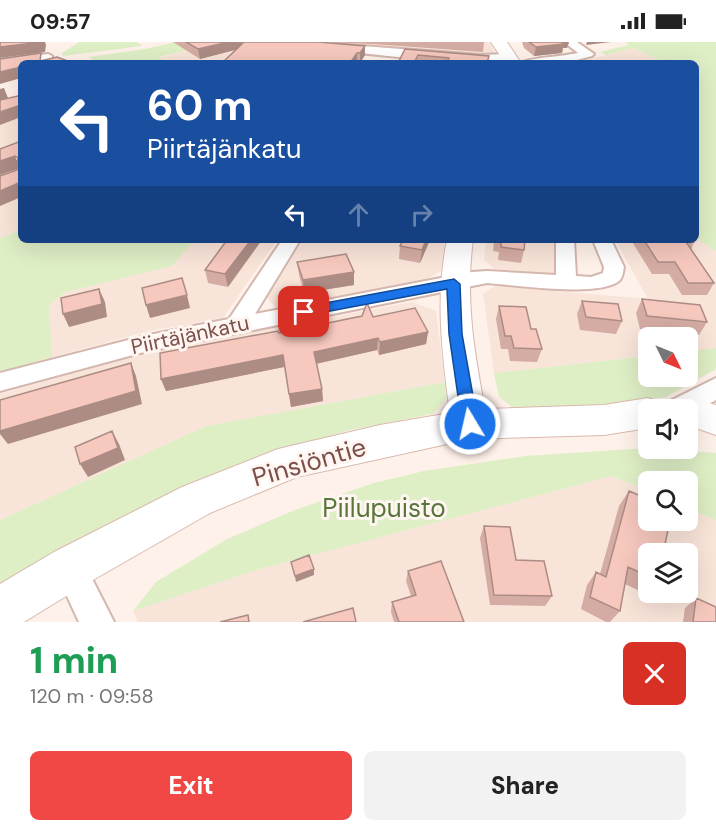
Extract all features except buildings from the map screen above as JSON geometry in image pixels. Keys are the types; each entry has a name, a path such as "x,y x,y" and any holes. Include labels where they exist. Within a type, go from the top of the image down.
{"street":[{"path":"499,42 509,60"},
{"path":"562,60 588,54 570,42"},
{"path":"328,50 500,60"},
{"path":"30,60 48,58"},
{"path":"4,63 18,73"},
{"path":"237,325 289,243"},
{"path":"460,243 454,284 455,334 470,424"},
{"path":"566,243 566,282"},
{"name":"Piirtäjänkatu","path":"0,382 144,344 487,277 591,284 604,281 612,276 614,267 603,243"},
{"name":"Pinsiöntie","path":"695,399 716,388"},
{"name":"Pinsiöntie","path":"0,610 70,568 196,500 292,461 470,424 604,420 638,415"},
{"path":"698,416 716,420"},
{"path":"70,568 97,622"}],"shaded area":[{"path":"222,42 303,60 161,60 158,58"},
{"path":"304,42 490,42 495,53 491,56"},
{"path":"634,48 659,60 587,60"},
{"path":"18,107 18,172 0,179 0,112"},
{"path":"18,183 18,231 0,238 0,190"},
{"path":"699,241 716,251 716,348 698,350 698,327 638,327 638,357 494,373 483,294 495,286 648,299 617,243 699,243"},
{"path":"192,243 275,243 223,318 149,331 52,357 49,304 66,292 172,266"},
{"path":"301,243 445,243 441,271 421,282 276,308 266,297"},
{"path":"486,243 559,243 558,274 494,269 484,260"},
{"path":"412,302 436,311 445,382 206,426 0,520 0,394 152,351"},
{"path":"612,476 638,487 638,531 698,531 698,513 716,520 716,622 138,622 133,611 260,569"}],"green space":[{"path":"79,42 137,42 142,46 63,56 62,53"},
{"path":"176,42 222,42 159,57 162,60 94,60 88,57"},
{"path":"625,42 716,42 716,251 699,241 699,60 659,60 634,48 606,55 600,52 629,45"},
{"path":"18,231 18,243 192,243 172,266 66,292 49,304 52,357 0,372 0,238"},
{"path":"716,348 716,369 698,379 698,350"},
{"path":"638,357 638,387 684,387 666,397 638,399 638,401 597,407 512,407 499,397 494,373"},
{"path":"445,382 447,397 433,414 350,430 258,457 0,591 0,520 206,426"},
{"name":"Piilupuisto","path":"638,449 638,459 698,459 698,452 716,453 716,520 698,513 698,471 638,471 638,487 612,476 260,569 133,611 156,582 227,539 295,510 374,483 424,471 526,456"}],"route":[{"path":"304,312 454,284 455,334 470,424"}]}
